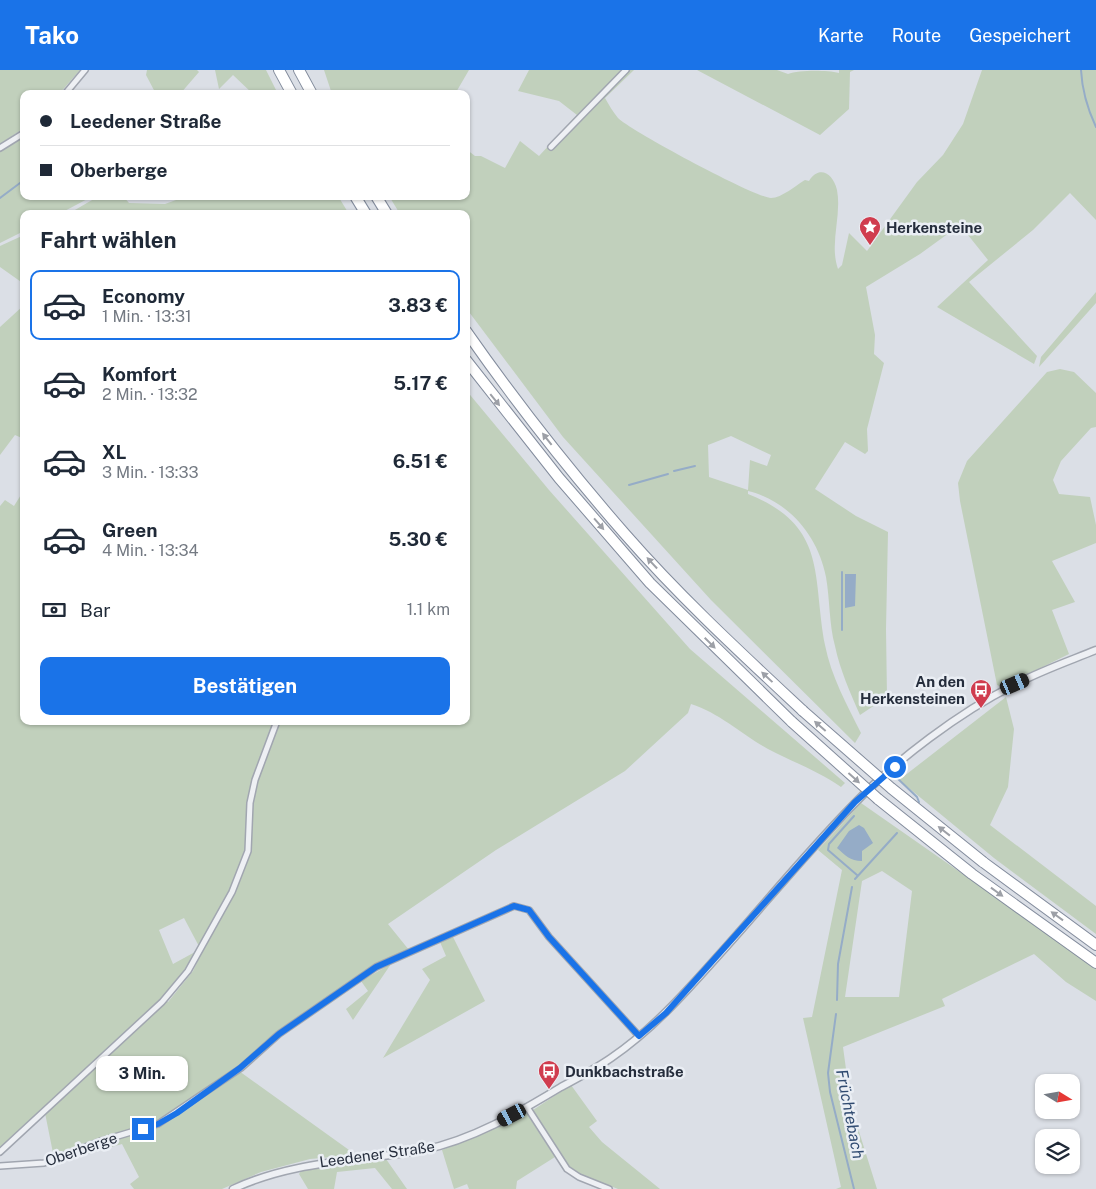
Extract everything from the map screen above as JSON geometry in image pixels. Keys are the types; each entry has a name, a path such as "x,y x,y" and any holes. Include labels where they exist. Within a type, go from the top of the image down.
{"highway":[{"path":"279,70 290,90"},
{"path":"299,70 310,90"},
{"path":"470,336 555,449 626,535 688,601 802,711 891,788 983,862 1096,945"},
{"path":"470,365 553,471 650,583 792,722 878,799 972,874 1096,963"}],"street":[{"path":"68,90 86,70"},
{"path":"551,147 626,70"},
{"path":"0,148 20,135"},
{"name":"Leedener Straße","path":"233,1189 258,1178 310,1164 380,1156 438,1146 480,1132 611,1058 666,1013 855,802 895,767 935,734 996,695 1015,684 1096,650"},
{"path":"0,1152 162,1002 188,971 232,892 248,851 250,803 255,780 276,725"},
{"name":"Oberberge","path":"0,1166 44,1163 101,1141 158,1124 240,1068 279,1034 376,967 514,906 529,910 549,937 639,1036"},
{"path":"528,1106 567,1169 579,1177 608,1189"}],"green space":[{"path":"0,70 80,70 62,90 20,90 20,131 0,144"},
{"path":"147,70 197,70 199,72 183,90 154,90 146,75"},
{"path":"215,70 266,70 276,90 249,90 233,75 219,89"},
{"path":"324,70 469,70 457,90 331,90"},
{"path":"529,70 634,70 605,98 611,108 618,118 628,125 694,163 743,187 771,198 784,194 805,180 809,181 817,173 821,172 829,175 835,184 838,200 835,249 838,269 842,265 849,233 867,251 917,182 943,155 963,124 982,70 1096,70 1096,220 1070,193 1033,230 969,282 1037,356 1034,364 937,307 988,260 960,225 920,254 866,287 875,335 874,354 884,363 867,429 868,451 865,454 845,442 815,489 856,516 888,532 887,697 860,715 837,655 826,577 822,562 809,534 789,512 763,496 748,491 748,494 774,507 792,521 804,537 812,555 825,645 831,668 861,733 855,743 711,600 563,437 470,313 470,210 398,210 391,200 470,200 470,152 505,168 520,141 539,156 577,115 559,101 518,91","holes":["731,436 771,455 767,466 750,460 748,490 709,477 708,445"]},
{"path":"697,70 777,70 788,74 813,71 839,73 839,70 854,70 850,72 849,109 820,135"},
{"path":"20,137 20,200 85,200 67,210 20,210 20,233 0,243 0,150"},
{"path":"92,200 126,200 129,203 165,204 176,200 340,200 347,210 75,210"},
{"path":"20,237 20,281 0,267 0,246"},
{"path":"1096,292 1096,303 1039,367 1041,357"},
{"path":"20,309 20,437 15,435 0,455 0,327"},
{"path":"1060,369 1074,372 1096,393 1096,427 1091,428 1061,461 1053,480 1059,494 1090,497 1096,525 1096,543 1052,561 1075,602 1052,610 1069,654 1002,687 997,685 958,483 967,461 1047,372"},
{"path":"470,395 549,490 690,649 845,783 841,787 814,771 768,749 712,713 691,704 688,713 625,771 496,850 388,924 409,950 369,968 221,1079 223,1083 239,1071 356,1155 310,1159 261,1172 222,1189 134,1189 130,1184 139,1177 122,1144 55,1163 44,1108 0,1147 0,506 5,500 14,506 20,496 20,725 470,725","holes":["184,918 202,952 193,971 168,1002 164,998 188,967 195,952 173,964 159,930"]},
{"path":"1006,697 1014,729 1008,787 990,825 1096,906 1096,934 994,858 899,780"},
{"path":"861,803 1096,967 1096,1001 1066,982 1034,954 942,999 945,1006 843,1047 851,1106 877,1189 836,1189 841,1187 803,1018 812,1017 842,870 818,850","holes":["882,871 912,891 899,997 845,997 862,881"]},
{"path":"453,937 485,1001 383,1058 430,980 422,969 446,956 440,942"},
{"path":"391,964 353,1020 346,1009 368,991 361,981"},
{"path":"571,1085 597,1121 589,1127 602,1142 660,1189 618,1189 580,1174 570,1167 533,1110"},
{"path":"526,1112 555,1157 517,1181 516,1189 469,1189 467,1184 454,1189 442,1150"},
{"path":"386,1159 407,1189 392,1189 375,1168 337,1172 334,1189 308,1189 299,1174 301,1171"}],"water":[{"path":"845,574 856,574 855,606 845,608"},
{"path":"859,825 864,828 873,843 862,851 862,861 851,859 837,848 849,831"}],"waterway":[{"path":"1081,70 1086,99 1096,127"},
{"path":"0,198 20,183"},
{"path":"674,471 695,466"},
{"path":"629,485 668,474"},
{"path":"842,572 842,630"},
{"name":"Früchtebach","path":"896,777 917,797 919,802"},
{"path":"854,816 829,844 828,850 857,875"},
{"name":"Früchtebach","path":"855,879 897,833"},
{"name":"Früchtebach","path":"837,1000 838,964 852,887"},
{"name":"Früchtebach","path":"836,1014 828,1073 830,1092 854,1189"}],"place":[{"name":"Herkensteine","path":"870,246"},
{"name":"An den Herkensteinen","path":"981,709"},
{"name":"Dunkbachstraße","path":"549,1090"}],"route":[{"path":"143,1129 158,1124 177,1113 240,1068 279,1034 376,967 514,906 529,910 549,937 639,1036 666,1013 855,802 895,767"}]}
